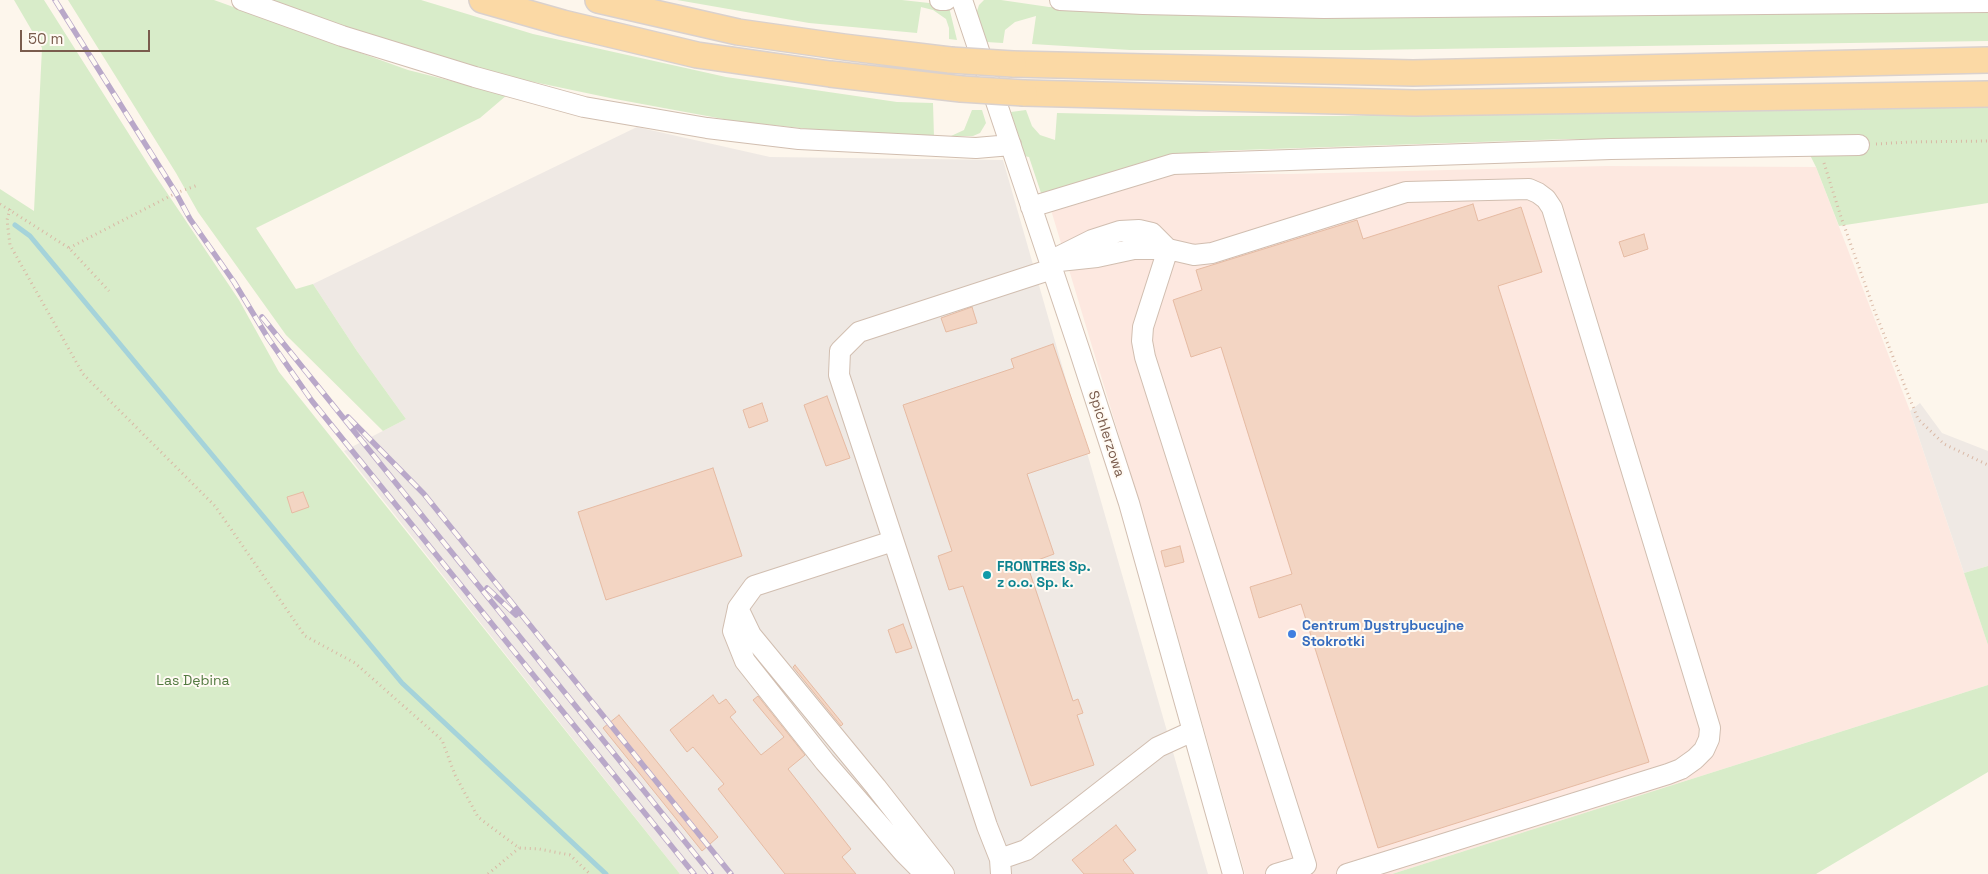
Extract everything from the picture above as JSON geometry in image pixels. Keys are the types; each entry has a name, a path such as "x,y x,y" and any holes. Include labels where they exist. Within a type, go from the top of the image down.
{"main road":[{"path":"482,0 563,23 698,54 830,74 961,89 1024,93 1415,103 1988,94"},
{"path":"598,0 738,32 950,60 1013,64 1413,73 1988,60"}],"street":[{"path":"242,0 342,36 475,77 584,107 707,128 799,139 976,148 1010,145"},
{"path":"940,0 946,0"},
{"name":"Spichlerzowa","path":"962,0 1129,503 1234,874"},
{"path":"1060,0 1324,8 1988,2"},
{"path":"1032,207 1173,164 1611,149 1859,145"},
{"path":"1193,731 1158,747 1026,850 1000,866 839,374 840,351 860,332 1051,265 1134,249 1168,249 1194,255 1212,253 1406,192 1529,190 1538,193 1546,199 1558,222 1710,728 1709,739 1704,750 1695,759 1681,769 1668,774 1347,874"},
{"path":"1168,249 1143,327 1142,341 1145,357 1310,869 1276,874"},
{"path":"893,541 754,586 738,608 733,631 745,661 825,762 904,854 925,874"},
{"path":"738,608 751,635 876,787 944,874"}],"path":[{"path":"1859,145 1988,141"},
{"path":"1819,146 1844,225 1895,364 1918,419 1944,444 1988,465"},
{"path":"69,248 176,193 198,185"},
{"path":"0,204 69,248 109,291"},
{"path":"10,209 7,220 10,245 83,374 215,506 305,636 355,663 442,740 455,775 478,816 519,848 539,849 570,855 590,874"},
{"path":"488,874 519,848"}],"shaded area":[{"path":"637,127 770,157 1003,160 1208,874 680,874 344,451 406,419 357,351 313,284"},
{"path":"1606,166 1816,167 1910,411 1988,645 1988,685 1392,874 1245,874 1151,542 1051,210 1159,173 1289,174"},
{"path":"1920,403 1942,433 1988,451 1988,566 1964,573 1910,411"}],"green space":[{"name":"Las Dębina","path":"14,0 44,0 153,172 239,300 279,372 680,874 0,874 0,189 34,211 42,48"},
{"path":"68,0 214,0 408,70 507,95 480,118 256,228 296,289 313,284 357,351 406,419 383,431 286,335 198,212 176,173"},
{"path":"271,0 421,0 533,34 726,77 897,102 933,103 934,137 838,132 734,121 615,99 510,77 381,39"},
{"path":"677,0 902,0 929,3 949,7 957,40 949,39 949,28 946,19 933,10 921,7 917,33 809,23"},
{"path":"984,0 1001,0 1049,7 1138,10 1988,7 1988,41 1366,50 1130,50 1032,44 1036,16 1015,22 1005,30 1003,43 986,42 976,14 979,5"},
{"path":"1988,105 1988,203 1839,226 1810,155 1755,142 1569,139 1212,151 1151,164 1041,193 1029,157 1024,156 1011,112 1026,110 1032,126 1040,135 1055,140 1057,113 1197,116 1345,116 1479,111"},
{"path":"972,110 982,110 986,123 980,133 973,136 951,136 964,130"},
{"path":"1988,566 1988,645 1964,573"},
{"path":"1988,685 1988,772 1816,874 1392,874"}],"building":[{"path":"1473,204 1478,221 1521,207 1542,272 1498,286 1649,762 1378,848 1301,604 1259,618 1250,587 1292,574 1221,347 1191,357 1173,300 1202,290 1196,270 1357,220 1363,239"},
{"path":"1644,234 1648,249 1624,257 1619,242"},
{"path":"972,307 977,323 946,332 941,318"},
{"name":"FRONTRES Sp. z o.o. Sp. k.","path":"1053,344 1090,453 1027,474 1054,554 1027,564 1073,701 1078,699 1083,713 1077,715 1094,765 1031,786 963,586 949,590 938,556 952,551 903,405 1014,368 1011,359"},
{"path":"827,396 850,458 826,466 804,405"},
{"path":"762,403 768,421 749,428 743,410"},
{"path":"713,468 742,556 606,600 578,512"},
{"path":"303,492 309,507 292,513 287,497"},
{"path":"1180,546 1184,562 1165,567 1161,551"},
{"path":"903,624 912,648 896,653 888,630"},
{"path":"795,665 843,724 841,726 793,667"},
{"path":"713,695 719,704 726,699 736,712 730,717 761,755 784,737 753,700 758,696 805,755 788,769 851,849 842,857 856,874 785,874 718,789 724,784 693,747 687,752 670,730"},
{"path":"619,715 718,837 702,851 603,728"},
{"path":"1116,825 1136,850 1123,860 1134,874 1084,874 1072,860"}],"waterway":[{"path":"15,225 30,236 402,683 606,874"}],"railway":[{"path":"55,0 176,193 190,219 312,401 694,874"},
{"path":"262,317 711,874"},
{"path":"348,417 424,494 731,874"},
{"path":"487,588 516,615"}],"place":[{"name":"FRONTRES Sp. z o.o. Sp. k.","path":"987,575"},
{"name":"Centrum Dystrybucyjne Stokrotki","path":"1292,634"}]}
